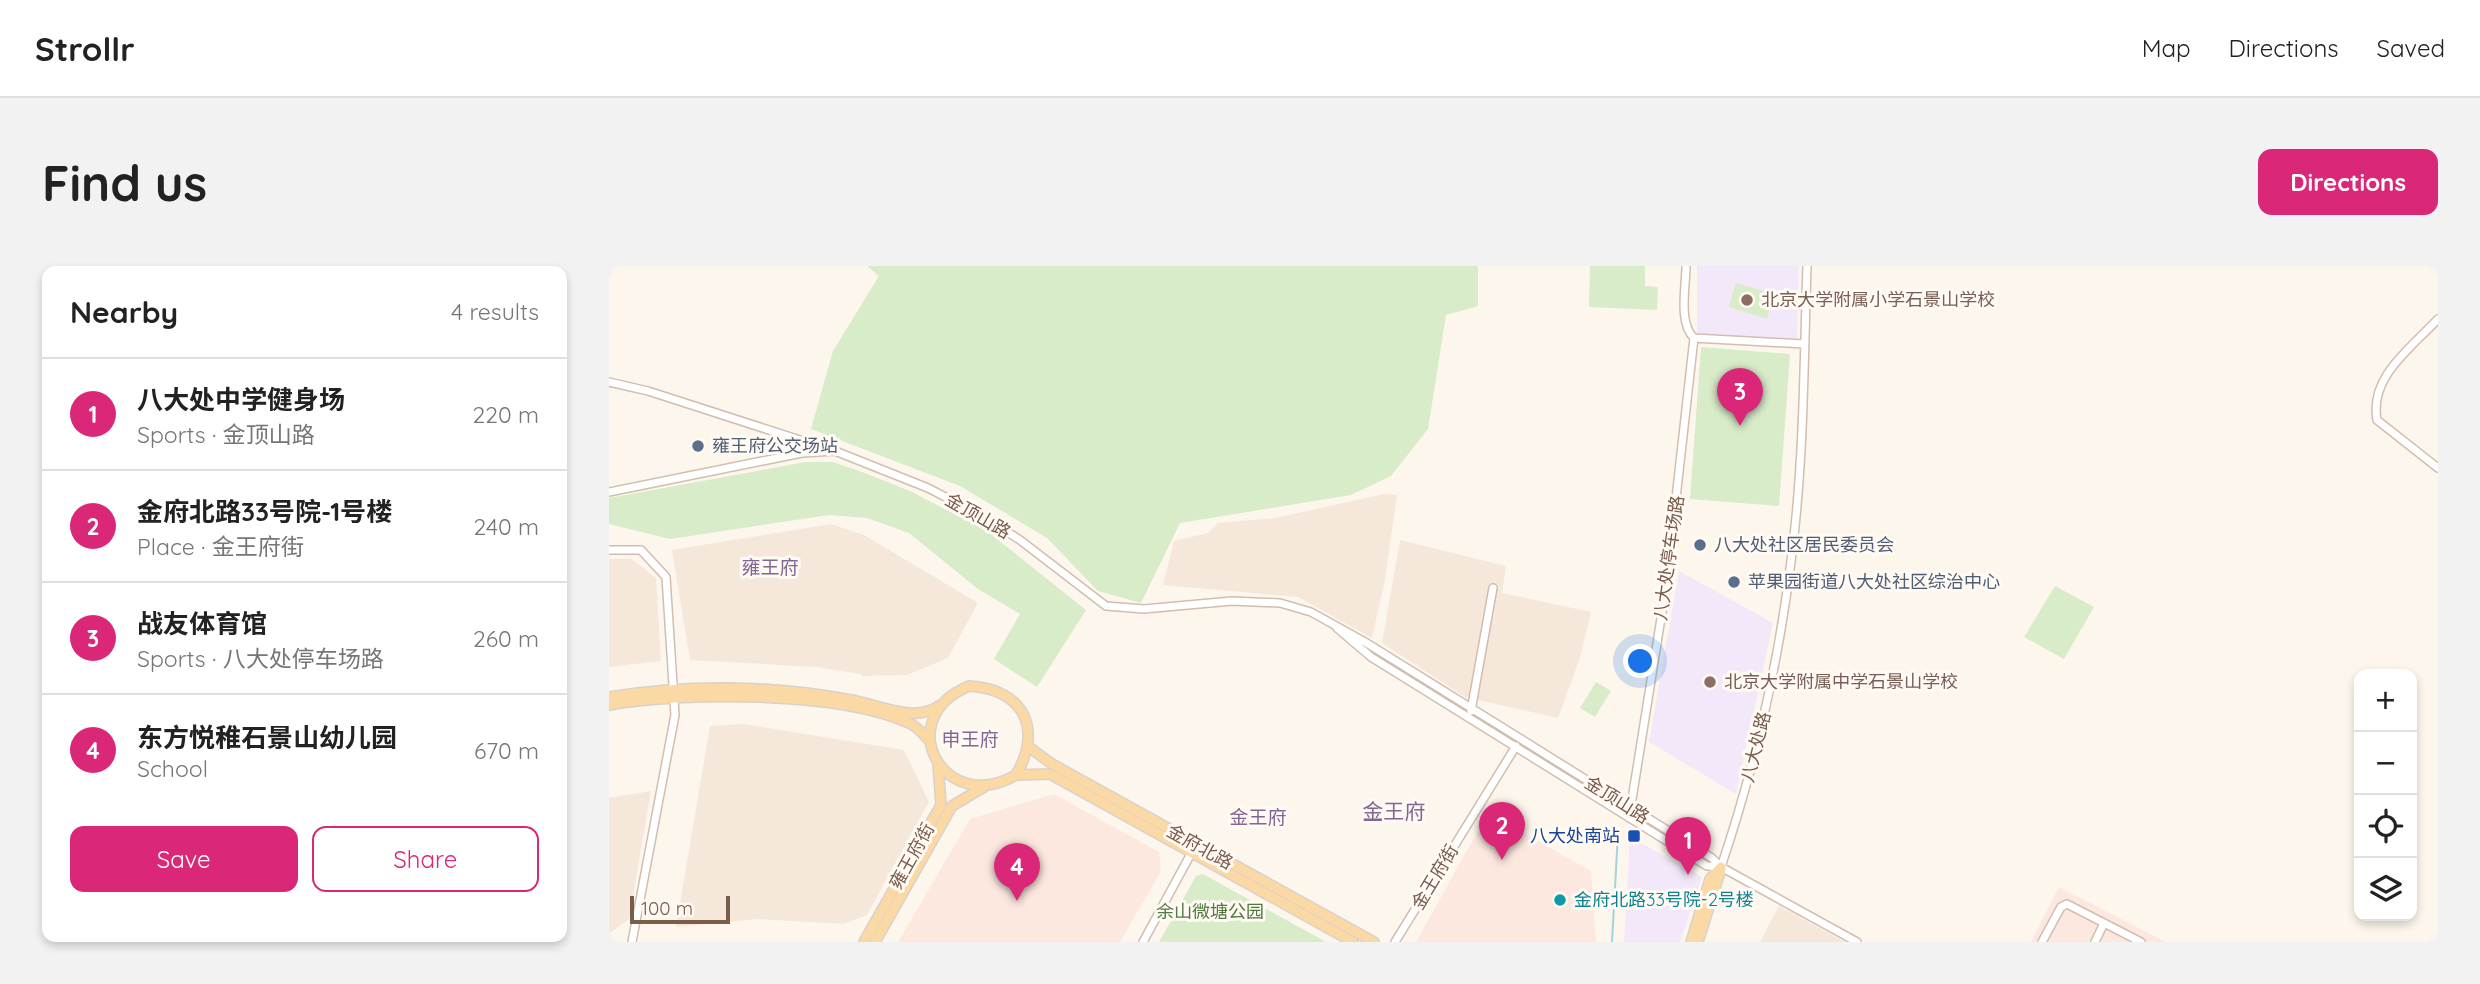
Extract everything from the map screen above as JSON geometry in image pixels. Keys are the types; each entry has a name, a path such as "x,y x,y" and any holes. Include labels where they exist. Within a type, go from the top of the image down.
{"main road":[{"path":"609,696 744,689 822,695 909,713 927,714 939,706 969,686 999,691 1010,698 1024,715 1030,747 1016,775 984,787 966,784 938,764 929,747 929,740 931,722 939,706"},
{"path":"609,705 675,694 821,703 893,717 911,724 929,740"},
{"name":"金府北路","path":"1030,747 1052,764 1353,942"},
{"name":"雍王府街","path":"873,941 941,805 938,764"},
{"name":"金府北路","path":"1016,775 1050,774 1374,942"},
{"name":"雍王府街","path":"873,941 953,806 984,787"},
{"path":"1691,942 1710,880 1721,867"},
{"path":"1698,942 1721,867"}],"street":[{"name":"八大处停车场路","path":"1629,818 1671,547 1695,338 1688,332 1685,323 1686,266"},
{"name":"八大处路","path":"1721,867 1744,795 1777,653 1799,477 1807,266"},
{"path":"2438,319 2379,383 2374,407 2377,420 2438,468"},
{"path":"1695,338 1804,344"},
{"path":"609,382 648,391 835,451"},
{"name":"金顶山路","path":"609,492 802,453 835,451 917,484 984,517 1020,540 1106,606 1144,609 1263,601 1297,607 1332,622 1721,867"},
{"path":"609,550 641,551 666,577 675,694 675,715 632,942"},
{"path":"1469,719 1493,588"},
{"name":"金顶山路","path":"1332,622 1344,636 1371,657 1469,719 1707,866 1721,867"},
{"name":"金王府街","path":"1395,942 1520,740"},
{"path":"1143,942 1194,848"},
{"path":"1721,867 1857,942"},
{"path":"2042,942 2061,907 2067,904 2141,942"},
{"path":"2095,942 2104,923"}],"shaded area":[{"name":"北京大学附属小学石景山学校","path":"1697,266 1799,266 1797,338 1697,335"},
{"path":"1384,494 1397,495 1385,579 1372,638 1298,597 1163,585 1174,541 1208,533 1218,523 1275,518"},
{"path":"831,524 864,535 978,603 948,658 907,675 862,676 816,667 690,660 672,550"},
{"path":"1400,540 1506,566 1502,593 1591,612 1580,658 1558,718 1465,697 1382,643"},
{"path":"609,559 632,559 656,578 661,661 609,667"},
{"name":"北京大学附属中学石景山学校","path":"1679,571 1773,623 1736,794 1649,742"},
{"path":"744,724 904,750 929,802 867,915 844,924 757,919 676,927 710,726"},
{"path":"651,791 629,919 609,934 609,798"},
{"path":"1054,794 1159,852 1161,871 1120,942 898,942 970,819"},
{"path":"1488,813 1591,871 1596,942 1416,942"},
{"path":"1630,837 1702,877 1680,942 1624,942"},
{"path":"2059,887 2166,942 2031,942"},
{"path":"1779,906 1845,942 1760,942"}],"green space":[{"path":"867,266 1478,266 1478,306 1446,315 1428,429 1391,476 1351,495 1180,523 1141,603 1098,591 1047,538 960,486 811,429 833,351 879,276"},
{"path":"1590,266 1645,266 1645,286 1658,287 1657,310 1589,307"},
{"path":"1736,283 1774,294 1767,319 1729,307"},
{"path":"1701,347 1790,354 1779,506 1690,499"},
{"path":"806,462 833,462 862,472 910,491 987,531 1086,610 1037,687 994,659 1020,614 978,589 909,533 867,518 829,515 670,539 609,524 609,498"},
{"path":"2055,586 2094,607 2064,659 2024,637"},
{"path":"1596,682 1611,691 1595,717 1580,708"},
{"name":"余山微塘公园","path":"1203,874 1326,942 1159,942 1196,876"}],"waterway":[{"path":"1612,942 1618,833"}],"place":[{"name":"北京大学附属小学石景山学校","path":"1747,300"},
{"name":"战友体育馆","path":"1740,426"},
{"name":"雍王府公交场站","path":"698,446"},
{"name":"八大处社区居民委员会","path":"1700,545"},
{"name":"苹果园街道八大处社区综治中心","path":"1734,582"},
{"name":"北京大学附属中学石景山学校","path":"1710,682"},
{"name":"八大处南站","path":"1634,836"},
{"name":"金府北路33号院-1号楼","path":"1502,860"},
{"name":"八大处中学健身场","path":"1688,875"},
{"name":"金府北路33号院-2号楼","path":"1560,900"},
{"name":"东方悦稚石景山幼儿园","path":"1017,901"}],"district":[{"name":"雍王府","path":"770,567"},
{"name":"申王府","path":"970,739"},
{"name":"金王府","path":"1394,812"},
{"name":"金王府","path":"1258,817"}]}
